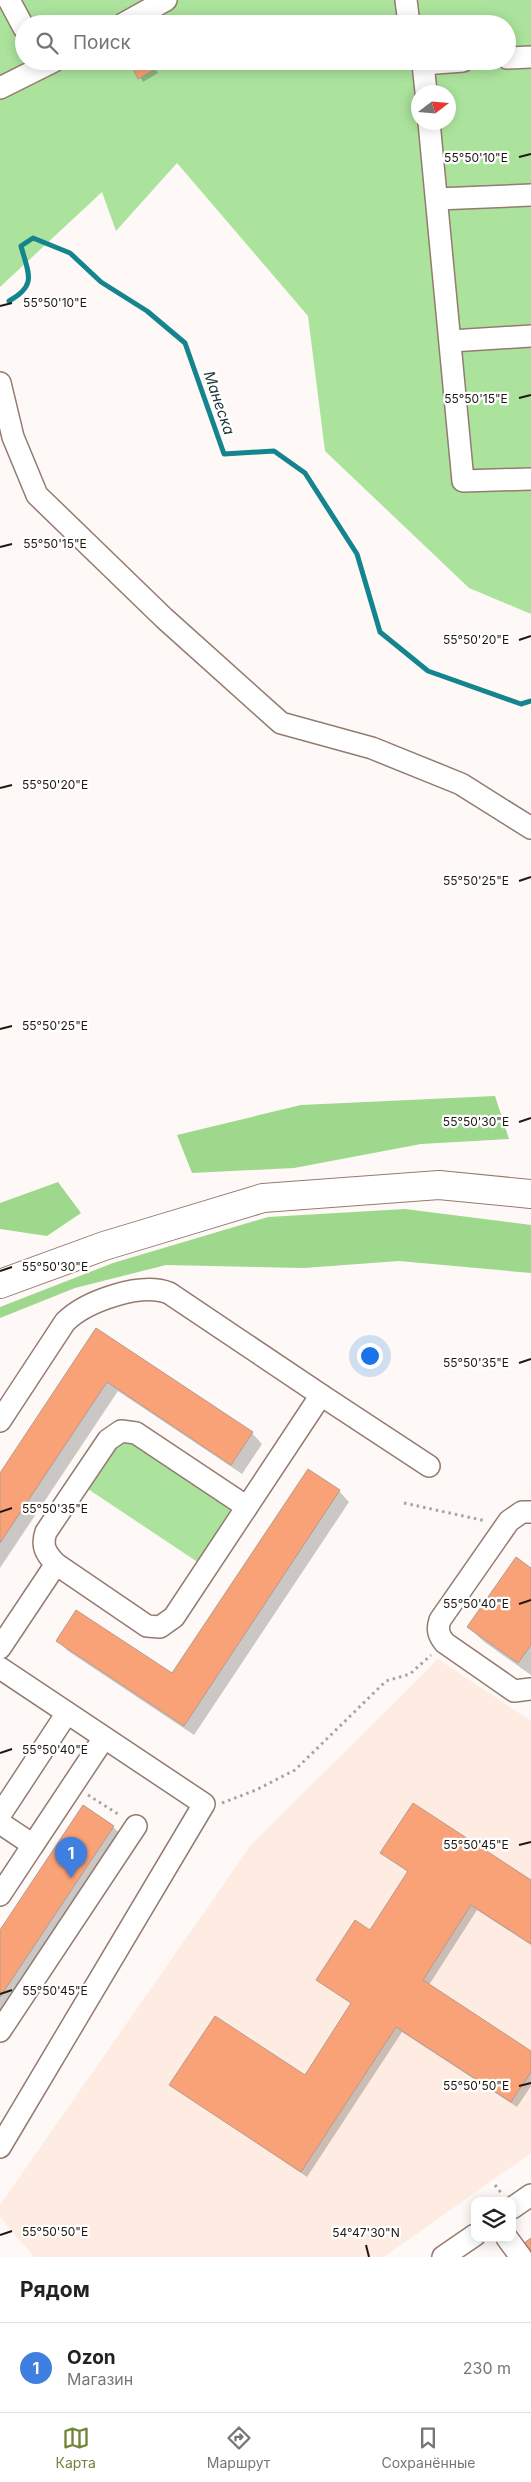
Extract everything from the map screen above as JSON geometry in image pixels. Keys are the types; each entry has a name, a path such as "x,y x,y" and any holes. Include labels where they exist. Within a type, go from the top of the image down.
{"main road":[{"path":"0,1284 104,1246 263,1198 439,1185 531,1194"}],"street":[{"path":"9,0 17,15"},
{"path":"139,15 166,0"},
{"path":"406,0 408,15"},
{"path":"516,58 531,57"},
{"path":"0,88 34,70"},
{"path":"423,70 425,85"},
{"path":"430,130 463,481 531,479"},
{"path":"437,199 531,195"},
{"path":"451,341 531,336"},
{"path":"0,384 13,437 37,495 164,618 281,723 372,748 461,784 531,828"},
{"path":"0,1421 65,1322 74,1314 90,1305 150,1288 168,1293 429,1466"},
{"path":"247,1507 136,1433 122,1430 112,1435 108,1440 46,1532 44,1546 47,1555 56,1564 147,1626 160,1626 174,1617 322,1395"},
{"path":"531,1512 515,1515 506,1525 440,1620 438,1632 444,1643 514,1691 531,1689"},
{"path":"0,1648 56,1564"},
{"path":"0,1668 204,1804 0,2147"},
{"path":"0,1815 67,1713"},
{"path":"0,1895 104,1738"},
{"path":"0,1823 33,1845"},
{"path":"0,2031 136,1826"},
{"path":"516,2205 531,2195"},
{"path":"443,2257 471,2238"},
{"path":"510,2242 521,2257"}],"path":[{"path":"404,1504 506,1525"},
{"path":"204,1804 226,1802 295,1770 386,1681 410,1674 444,1643"},
{"path":"73,1785 136,1826"}],"shaded area":[{"path":"438,1659 531,1721 531,2153 384,2257 34,2257 0,2217 0,2205 251,1845"}],"green space":[{"path":"0,0 531,0 531,614 469,588 325,451 308,316 177,163 116,231 102,192 0,287"},
{"path":"495,1096 509,1139 421,1144 294,1168 192,1173 177,1135 301,1105"},
{"path":"58,1182 81,1213 47,1236 0,1229 0,1203"},
{"path":"405,1209 531,1225 531,1273 399,1261 304,1268 166,1265 75,1288 0,1318 0,1307 113,1263 268,1217"},
{"path":"127,1440 230,1507 230,1516 199,1563 88,1489 119,1442"}],"building":[{"path":"134,70 153,70 138,79"},
{"path":"96,1328 253,1432 231,1465 107,1382 0,1543 0,1473"},
{"path":"308,1469 340,1490 184,1726 56,1641 76,1610 172,1673"},
{"path":"516,1557 531,1568 531,1645 518,1663 467,1627"},
{"path":"413,1803 531,1880 531,1944 471,1905 423,1980 531,2051 531,2072 511,2102 396,2027 301,2172 169,2085 215,2016 305,2075 351,2003 316,1980 355,1920 370,1930 408,1871 380,1853"},
{"path":"83,1805 114,1826 0,1997 0,1930"},
{"path":"531,2238 531,2252 524,2243"}],"waterway":[{"name":"Манеска","path":"9,301 18,295 27,284 28,271 21,246 33,238 70,253 101,282 147,311 185,343 224,454 274,451 305,473 357,554 380,632 428,671 521,704 531,701"}],"place":[{"name":"Ozon","path":"71,1878"}]}
